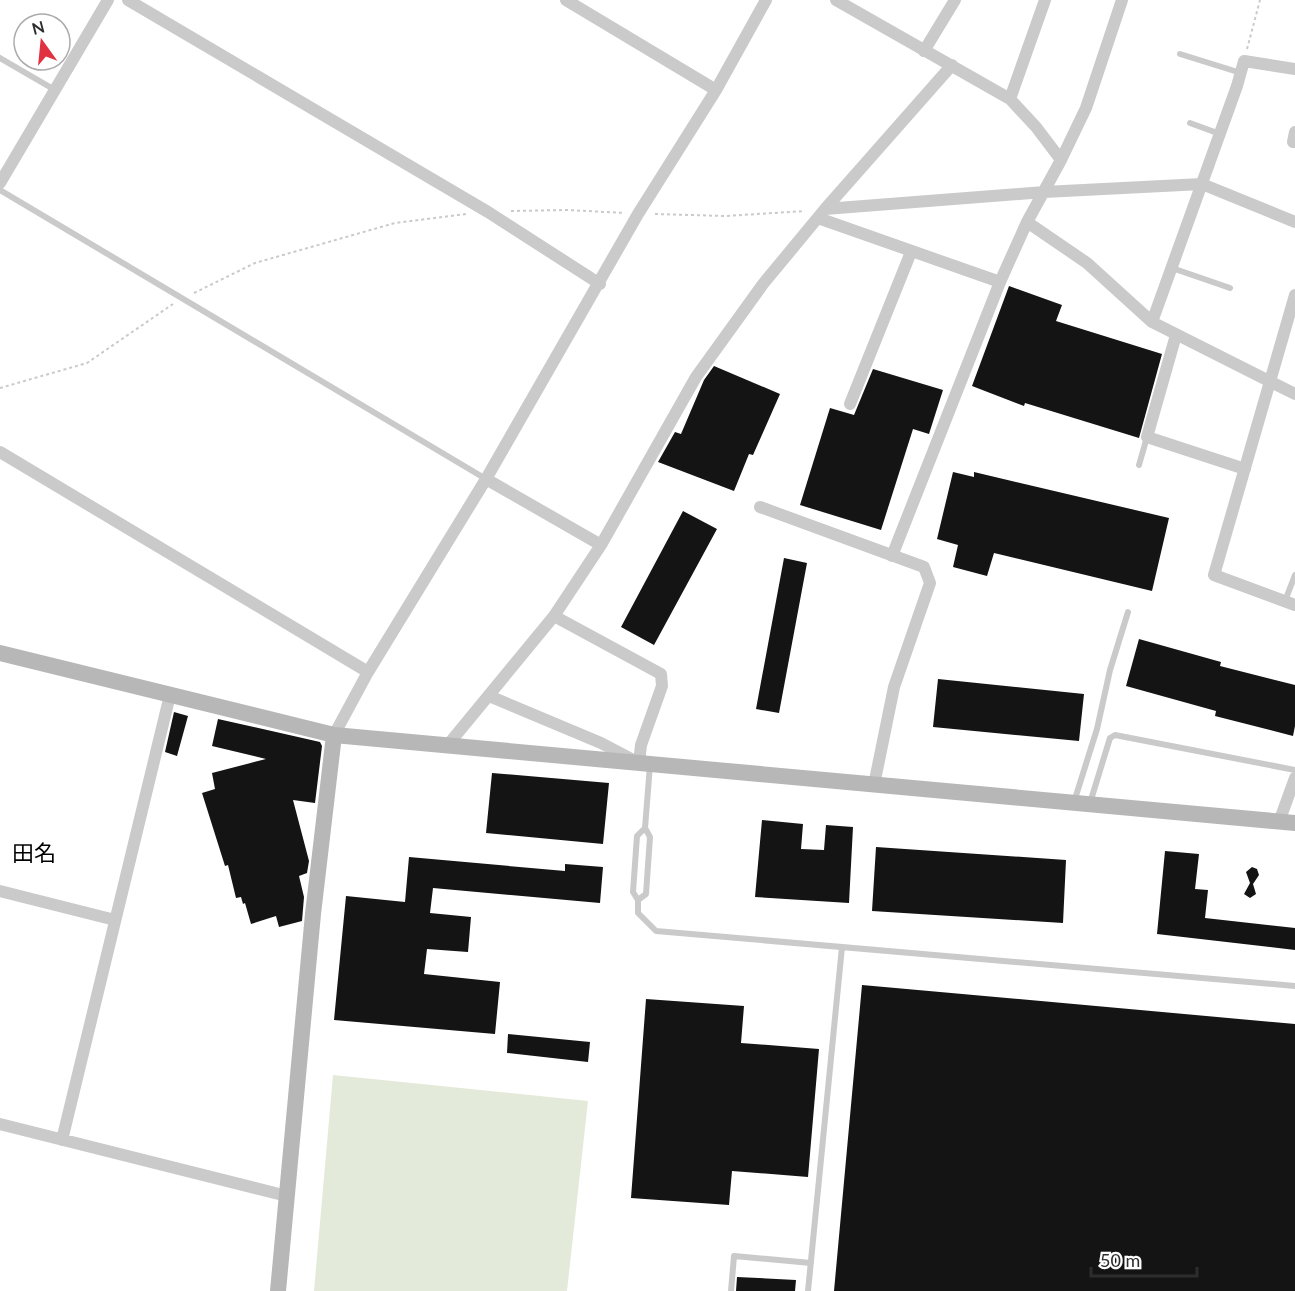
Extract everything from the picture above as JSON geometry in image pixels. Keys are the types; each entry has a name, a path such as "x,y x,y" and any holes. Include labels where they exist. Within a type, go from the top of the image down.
{"street":[{"path":"0,183 108,0"},
{"path":"128,0 488,212 600,284"},
{"path":"566,0 716,90"},
{"path":"278,1291 313,914 334,735 368,672 486,479 600,284 638,214 716,90 766,0"},
{"path":"836,0 1010,99 1036,127 1061,160"},
{"path":"924,51 955,0"},
{"path":"1010,99 1045,0"},
{"path":"892,556 1000,282 1027,222 1086,108 1122,0"},
{"path":"447,746 554,616 601,545 696,376 763,284 952,64"},
{"path":"1152,322 1242,67 1295,69"},
{"path":"1295,132 1293,142 1295,142"},
{"path":"821,214 1044,192 1202,184 1295,222"},
{"path":"821,214 911,252 1000,282"},
{"path":"1027,222 1087,263 1152,322 1295,394"},
{"path":"850,404 911,252"},
{"path":"1290,603 1214,575 1295,295"},
{"path":"1176,334 1147,437 1245,469"},
{"path":"0,452 368,672"},
{"path":"486,479 601,545"},
{"path":"760,507 924,567 930,583 894,687 874,785"},
{"path":"554,616 661,674 662,686 641,745 645,764"},
{"path":"0,653 334,735 447,746 1287,823 1295,778"},
{"path":"62,1140 170,695"},
{"path":"489,696 645,764"},
{"path":"0,891 115,920"},
{"path":"0,1124 287,1196"}],"lane":[{"path":"1180,54 1242,67"},
{"path":"0,58 55,90"},
{"path":"1190,123 1220,134"},
{"path":"0,190 486,479"},
{"path":"1171,268 1230,288"},
{"path":"1139,465 1147,437"},
{"path":"1290,603 1295,575"},
{"path":"1082,804 1110,670 1128,612"},
{"path":"1082,804 1110,738 1114,735 1295,770"},
{"path":"638,900 646,894 650,837 645,828 645,764"},
{"path":"645,828 637,836 633,892 638,900 638,913 656,931 1295,986"},
{"path":"808,1291 842,948"},
{"path":"731,1291 734,1256 811,1263"}],"path":[{"path":"1242,67 1260,0"},
{"path":"0,388 87,363 182,298 255,263 395,223 488,212 568,210 725,216 821,214"}],"green space":[{"path":"333,1075 588,1101 567,1291 314,1291"}],"building":[{"path":"1009,286 1062,305 1056,321 1162,354 1139,438 1025,403 1024,406 972,386"},
{"path":"714,366 780,394 753,455 749,454 734,491 658,462 675,432 681,434 704,380"},
{"path":"873,369 943,390 929,434 913,429 881,530 800,505 830,408 854,415"},
{"path":"953,472 974,477 974,472 1169,518 1152,591 994,553 987,576 953,567 958,545 937,539"},
{"path":"683,511 717,529 654,645 621,627"},
{"path":"784,558 807,563 779,713 756,709"},
{"path":"1139,639 1221,662 1220,666 1295,685 1293,736 1215,716 1216,711 1126,686"},
{"path":"938,679 1084,694 1079,741 933,727"},
{"path":"174,712 188,716 177,756 165,752"},
{"path":"218,719 320,742 322,746 315,803 293,800 309,861 307,873 299,876 304,897 302,921 279,927 276,916 251,924 245,903 243,904 241,897 236,898 228,865 225,866 202,793 215,789 212,773 266,759 212,746"},
{"path":"492,773 609,783 603,844 486,833"},
{"path":"762,820 803,824 801,849 824,850 826,825 853,827 849,903 755,897"},
{"path":"876,847 1066,860 1063,923 872,911"},
{"path":"1165,851 1199,854 1195,889 1208,890 1205,918 1295,928 1295,950 1157,934"},
{"path":"409,857 565,871 565,864 603,867 600,903 433,888 430,913 471,917 468,952 427,949 424,974 500,982 495,1034 334,1020 346,896 405,902"},
{"path":"1252,867 1257,869 1259,875 1253,884 1256,894 1250,898 1244,894 1250,883 1246,872"},
{"path":"862,985 1295,1024 1295,1291 834,1291"},
{"path":"646,999 744,1006 741,1043 819,1049 808,1177 732,1171 729,1205 631,1198"},
{"path":"508,1034 590,1042 588,1062 507,1053"},
{"path":"737,1277 796,1280 795,1291 736,1291"}],"district":[{"name":"田名","path":"34,852"}]}
